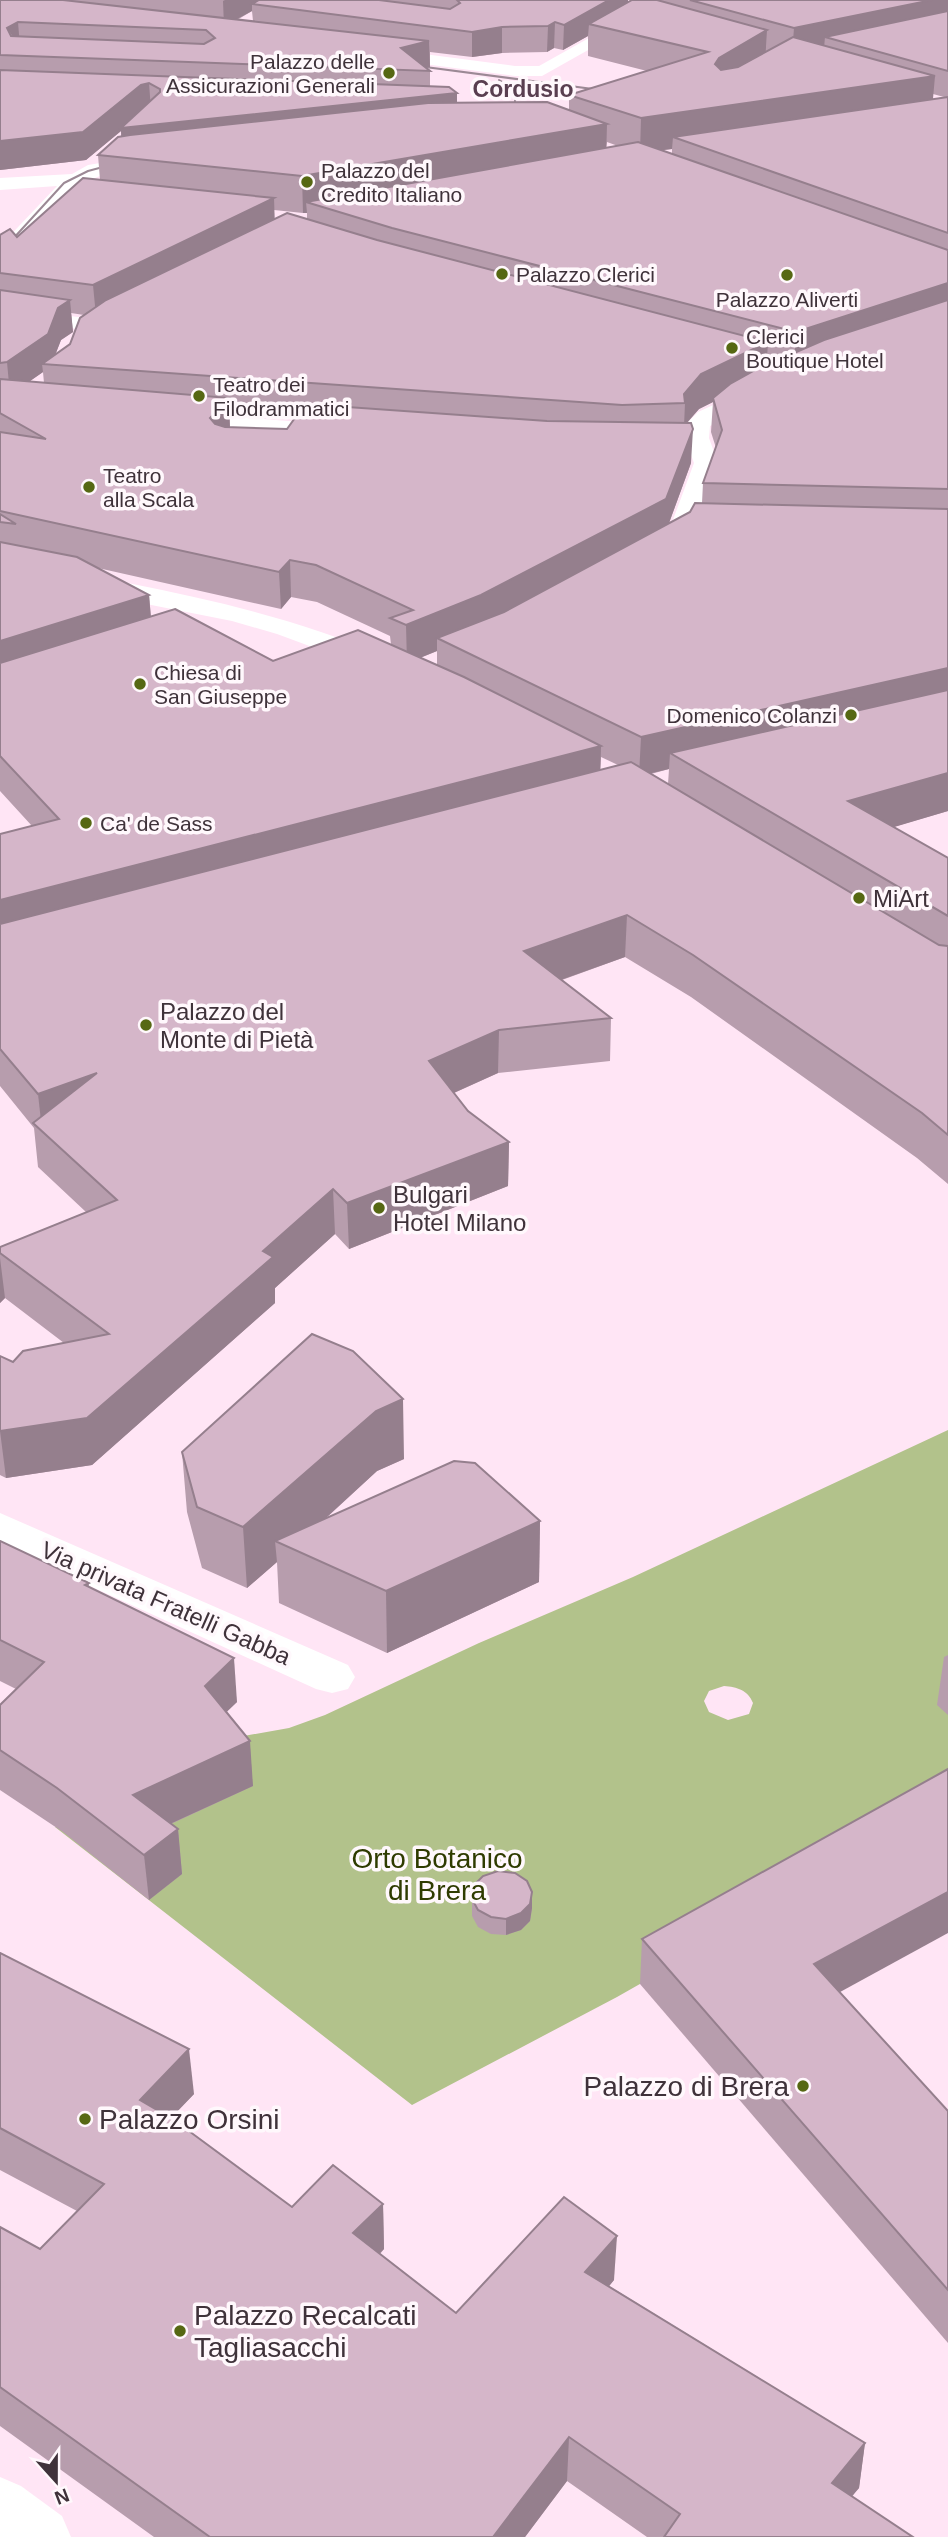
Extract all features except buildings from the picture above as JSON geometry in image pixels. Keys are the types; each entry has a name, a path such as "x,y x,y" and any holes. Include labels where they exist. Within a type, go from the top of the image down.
{"street":[{"path":"379,43 523,80 669,0"},
{"path":"0,258 75,178 121,145"},
{"path":"0,184 75,178 113,166 173,158"},
{"path":"58,196 82,198"},
{"path":"7,215 23,235"},
{"path":"0,312 84,337 122,315"},
{"path":"634,565 694,529 696,492 706,463 696,430 706,416 775,383"},
{"path":"158,417 253,425 291,438 367,434"},
{"path":"235,444 253,425"},
{"path":"621,450 700,447"},
{"path":"0,567 243,614 334,643 405,677"},
{"path":"194,629 243,614"},
{"name":"Via privata Fratelli Gabba","path":"0,1528 332,1677"},
{"path":"0,2506 40,2537"}],"green space":[{"name":"Orto Botanico di Brera","path":"948,1430 948,1809 617,1997 412,2105 55,1827 193,1745 289,1728 325,1715 479,1643 633,1577","holes":["729,1686 742,1690 751,1699 753,1703 749,1714 728,1720 709,1712 704,1701 709,1691"]}],"tram line":[{"path":"410,65 608,91"},
{"path":"499,80 516,90 514,113 520,120"},
{"path":"0,253 64,183 88,171 118,163"}],"place":[{"name":"Palazzo delle Assicurazioni Generali","path":"389,73"},
{"name":"Palazzo del Credito Italiano","path":"307,182"},
{"name":"Palazzo Clerici","path":"502,274"},
{"name":"Palazzo Aliverti","path":"787,275"},
{"name":"Clerici Boutique Hotel","path":"732,348"},
{"name":"Teatro dei Filodrammatici","path":"199,396"},
{"name":"Teatro alla Scala","path":"89,487"},
{"name":"Chiesa di San Giuseppe","path":"140,684"},
{"name":"Domenico Colanzi","path":"851,715"},
{"name":"Ca' de Sass","path":"86,823"},
{"name":"MiArt","path":"859,898"},
{"name":"Palazzo del Monte di Pietà","path":"146,1025"},
{"name":"Bulgari Hotel Milano","path":"379,1208"},
{"name":"Palazzo di Brera","path":"803,2086"},
{"name":"Palazzo Orsini","path":"85,2119"},
{"name":"Palazzo Recalcati Tagliasacchi","path":"180,2331"}],"district":[{"name":"Cordusio","path":"523,89"}]}
